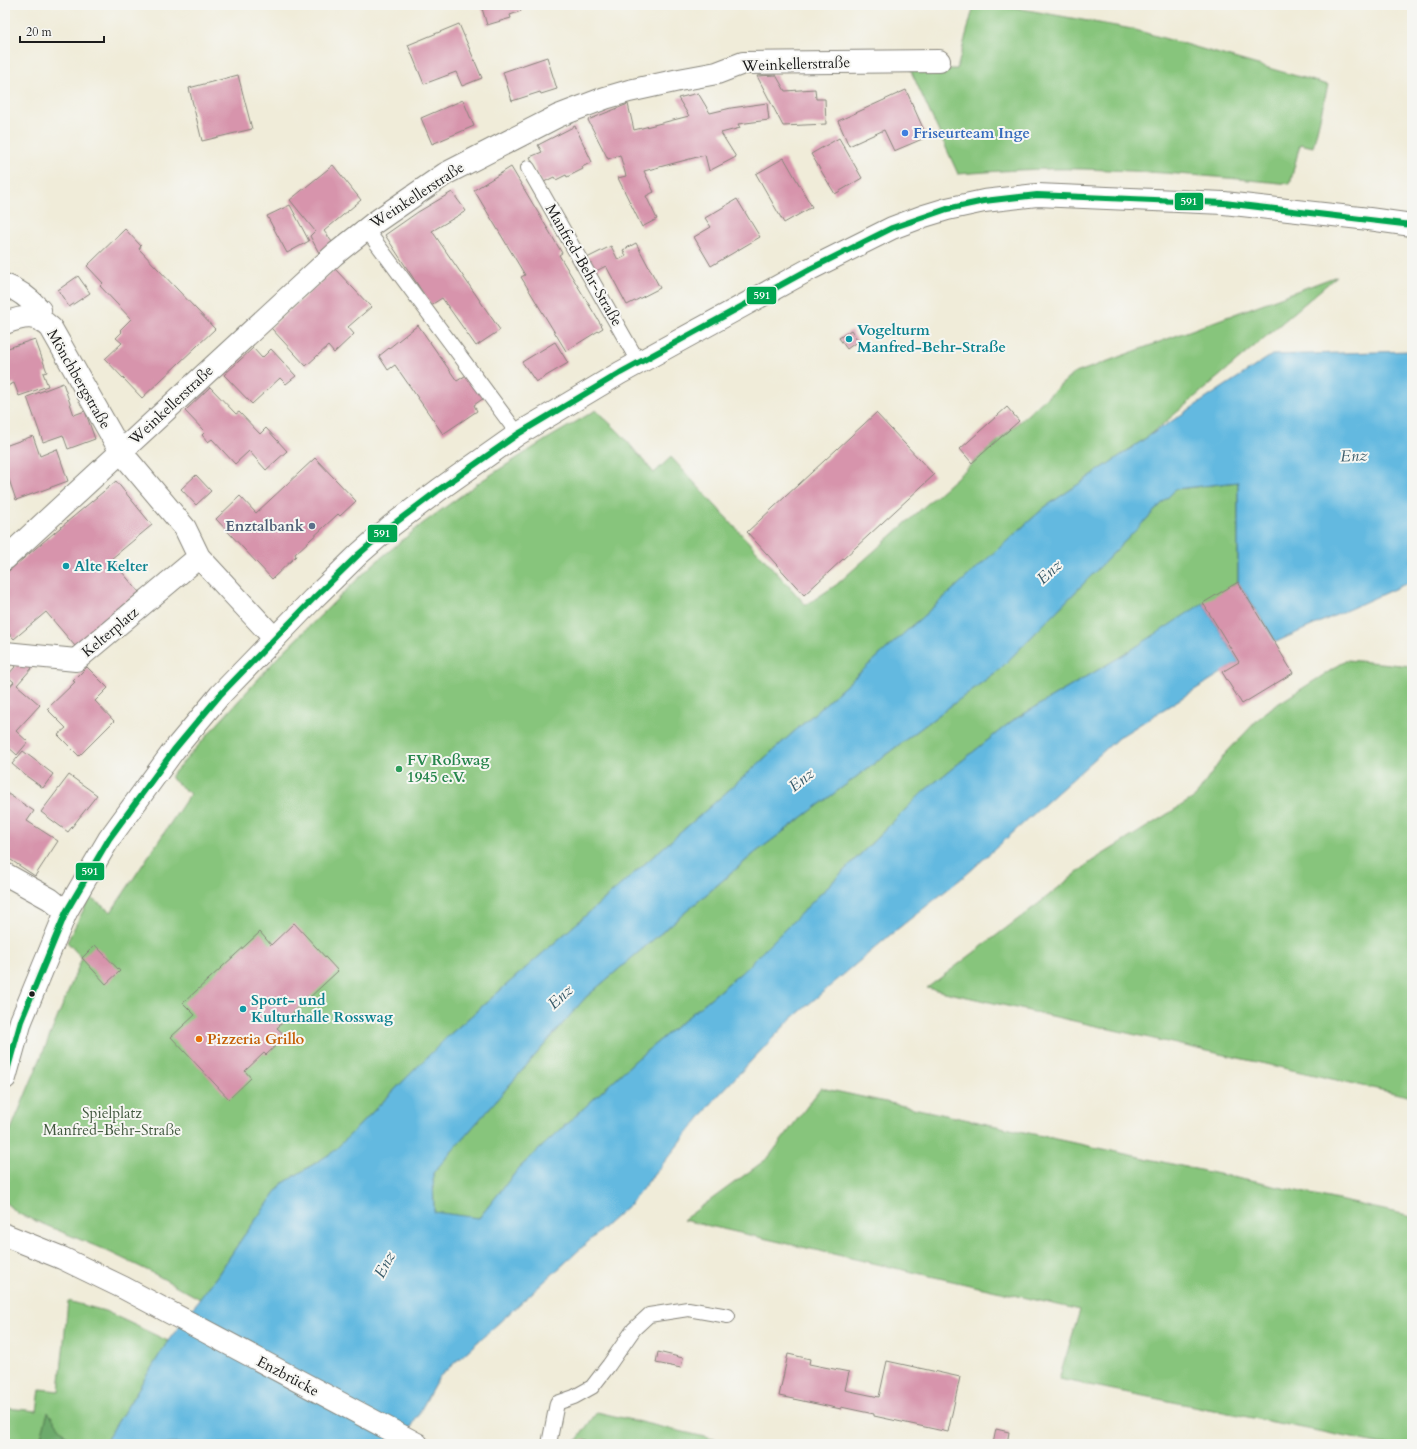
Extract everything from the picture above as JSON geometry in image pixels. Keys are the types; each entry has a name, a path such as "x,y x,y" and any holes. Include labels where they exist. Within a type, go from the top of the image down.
{"street":[{"name":"Weinkellerstraße","path":"5,559 335,254 445,174 558,116 582,106 623,93 673,81 717,73 734,66 751,62 939,61"},
{"path":"5,1078 21,1021 66,912 109,839 174,750 220,695 274,638 359,554 391,526 440,489 518,434 639,363 804,272 886,231 930,214 984,201 1037,195 1060,195 1224,203 1412,225"},
{"path":"5,285 20,292 31,300 40,310 37,318"},
{"name":"Mönchbergstraße","path":"5,323 18,318 37,318 51,328 121,452"},
{"path":"121,452 185,528 199,557 274,638"},
{"name":"Kelterplatz","path":"5,653 76,660 199,557"},
{"path":"5,874 50,899 66,912"},
{"name":"Enzbrücke","path":"5,1235 88,1270 417,1444"}],"lane":[{"name":"Manfred-Behr-Straße","path":"528,168 639,363"},
{"path":"366,230 518,434"},
{"path":"549,1444 557,1403 574,1397 592,1387 634,1329 650,1315 688,1309 728,1316"}],"green space":[{"path":"974,5 1000,5 1132,29 1328,85 1313,147 1300,144 1290,184 1134,171 1082,169 1035,169 958,174 910,69 957,69"},
{"name":"Spielplatz Manfred-Behr-Straße","path":"1337,276 1149,436 1045,507 729,790 447,1037 333,1152 282,1184 200,1299 151,1272 105,1250 19,1214 9,1206 5,1200 5,1144 82,958 67,942 90,897 111,912 190,794 170,777 277,658 371,566 422,524 481,481 596,410 620,433 654,473 671,457 806,605 836,585 1073,374"},
{"path":"1238,482 1238,582 1125,654 1012,721 924,791 741,973 637,1059 519,1168 479,1218 434,1213 433,1173 586,997 756,852 1000,669 1176,489"},
{"path":"1347,660 1412,666 1412,1097 927,988 1092,861 1195,797 1225,754 1265,712"},
{"path":"821,1088 1412,1216 1412,1444 1382,1444 1059,1379 1080,1310 683,1220 768,1158"},
{"path":"68,1301 105,1311 168,1341 104,1444 72,1444 48,1413 39,1444 5,1444 6,1408 37,1411 40,1389 59,1391"},
{"path":"48,1412 72,1444 39,1444"},
{"path":"597,1412 735,1444 574,1444"}],"water":[{"name":"Enz","path":"1412,351 1412,581 1276,642 1238,582 1238,482 1176,489 1000,669 756,852 586,997 433,1173 434,1212 479,1218 519,1168 637,1059 741,973 924,791 1012,721 1125,654 1203,603 1239,662 1118,738 967,874 890,935 789,1021 716,1098 631,1203 439,1377 402,1444 104,1444 168,1341 217,1276 243,1237 282,1184 333,1152 447,1037 729,790 1045,507 1272,355"}],"building":[{"path":"481,5 519,5 521,11 510,15 511,18 487,25"},
{"path":"459,24 482,78 462,86 456,72 424,84 408,45"},
{"path":"547,57 557,89 541,94 540,92 512,101 503,72"},
{"path":"238,75 252,129 202,141 189,88"},
{"path":"776,75 785,91 815,89 816,99 825,99 826,124 783,126 757,76"},
{"path":"906,90 927,137 894,151 884,130 849,146 838,121"},
{"path":"698,93 710,113 731,108 767,103 769,120 738,124 740,128 721,133 736,157 709,171 705,155 644,171 654,192 646,196 657,219 642,227 618,178 626,176 620,155 608,159 588,120 628,104 634,130 689,116 678,98"},
{"path":"463,100 474,126 432,144 421,118"},
{"path":"575,126 592,162 582,167 583,169 567,177 566,175 556,180 554,177 542,183 530,157 542,152 538,145"},
{"path":"839,138 862,178 835,194 811,154"},
{"path":"784,158 812,207 784,223 756,174"},
{"path":"333,165 361,200 324,231 332,242 319,253 310,236 315,231 290,200"},
{"path":"511,167 562,253 559,255 603,328 566,351 521,277 525,275 474,190"},
{"path":"452,192 466,211 432,231 500,330 476,346 442,298 431,305 385,235 418,212"},
{"path":"737,199 760,237 711,266 694,237 711,227 705,218"},
{"path":"290,205 309,241 287,253 267,216"},
{"path":"125,229 141,246 139,249 215,329 142,398 105,359 122,343 116,338 122,332 120,330 131,319 100,286 103,283 87,266"},
{"path":"636,243 660,288 627,305 606,266 592,273 585,259 611,246 618,260 626,256 623,250"},
{"path":"335,269 371,307 348,327 354,334 334,353 328,346 306,366 271,328"},
{"path":"78,276 90,293 69,307 58,290"},
{"path":"418,325 457,381 468,374 484,398 474,405 477,411 443,434 395,365 388,370 379,356"},
{"name":"Vogelturm Manfred-Behr-Straße","path":"851,330 858,341 847,349 839,338"},
{"path":"35,339 47,372 43,373 48,386 19,396 14,383 5,387 5,349"},
{"path":"555,342 568,363 536,382 522,362"},
{"path":"253,348 262,358 271,349 296,376 286,384 280,378 252,404 224,375"},
{"path":"63,383 74,415 85,411 95,439 68,449 63,435 43,442 27,397"},
{"path":"210,387 236,414 239,412 260,434 266,428 287,451 266,470 249,451 235,464 212,439 208,442 202,435 205,432 185,411"},
{"path":"1007,407 1019,421 972,463 960,449"},
{"path":"876,413 934,475 804,595 747,532"},
{"path":"33,436 40,456 57,449 68,481 16,500 5,468 5,446"},
{"path":"315,458 356,501 340,516 338,514 295,554 296,556 272,579 216,519 240,496 256,513"},
{"path":"196,475 211,491 196,505 181,489"},
{"name":"Alte Kelter","path":"116,481 152,525 111,559 139,592 75,646 46,612 14,639 5,629 5,574"},
{"path":"1238,582 1293,673 1242,704 1222,672 1239,662 1203,603"},
{"path":"22,659 32,668 17,685 40,705 16,731 28,742 17,755 5,744 5,692 14,682 7,676"},
{"path":"87,667 108,688 95,701 114,721 79,756 58,735 66,728 47,709 75,682 73,681"},
{"path":"23,751 53,774 43,788 12,764"},
{"path":"69,775 97,795 68,832 41,812"},
{"path":"5,792 34,811 27,821 58,841 35,876 5,856"},
{"name":"Sport- und Kulturhalle Rosswag","path":"294,923 338,971 277,1028 286,1036 266,1055 264,1053 245,1071 251,1078 229,1099 171,1037 195,1015 183,1003 260,932 271,945"},
{"path":"95,945 120,971 106,984 82,958"},
{"path":"658,1352 683,1358 681,1368 656,1363"},
{"path":"788,1354 810,1359 809,1364 849,1372 845,1390 879,1397 887,1361 960,1377 948,1432 874,1416 874,1414 841,1407 841,1409 779,1396"},
{"path":"996,1429 1009,1432 1007,1444 993,1444"},
{"path":"579,1440 585,1440 590,1444 573,1444"}],"transit line":[{"name":"591","path":"5,1078 21,1021 66,912 109,839 174,750 220,695 359,554 391,526 440,489 518,434 620,373 810,269 892,228 947,209 984,201 1037,195 1224,203 1412,225"}],"place":[{"name":"Friseurteam Inge","path":"905,133"},
{"name":"Vogelturm Manfred-Behr-Straße","path":"849,339"},
{"name":"Enztalbank","path":"312,526"},
{"name":"Alte Kelter","path":"66,566"},
{"name":"FV Roßwag 1945 e.V.","path":"399,769"},
{"name":"Sport- und Kulturhalle Rosswag","path":"243,1009"},
{"name":"Pizzeria Grillo","path":"199,1039"}]}
